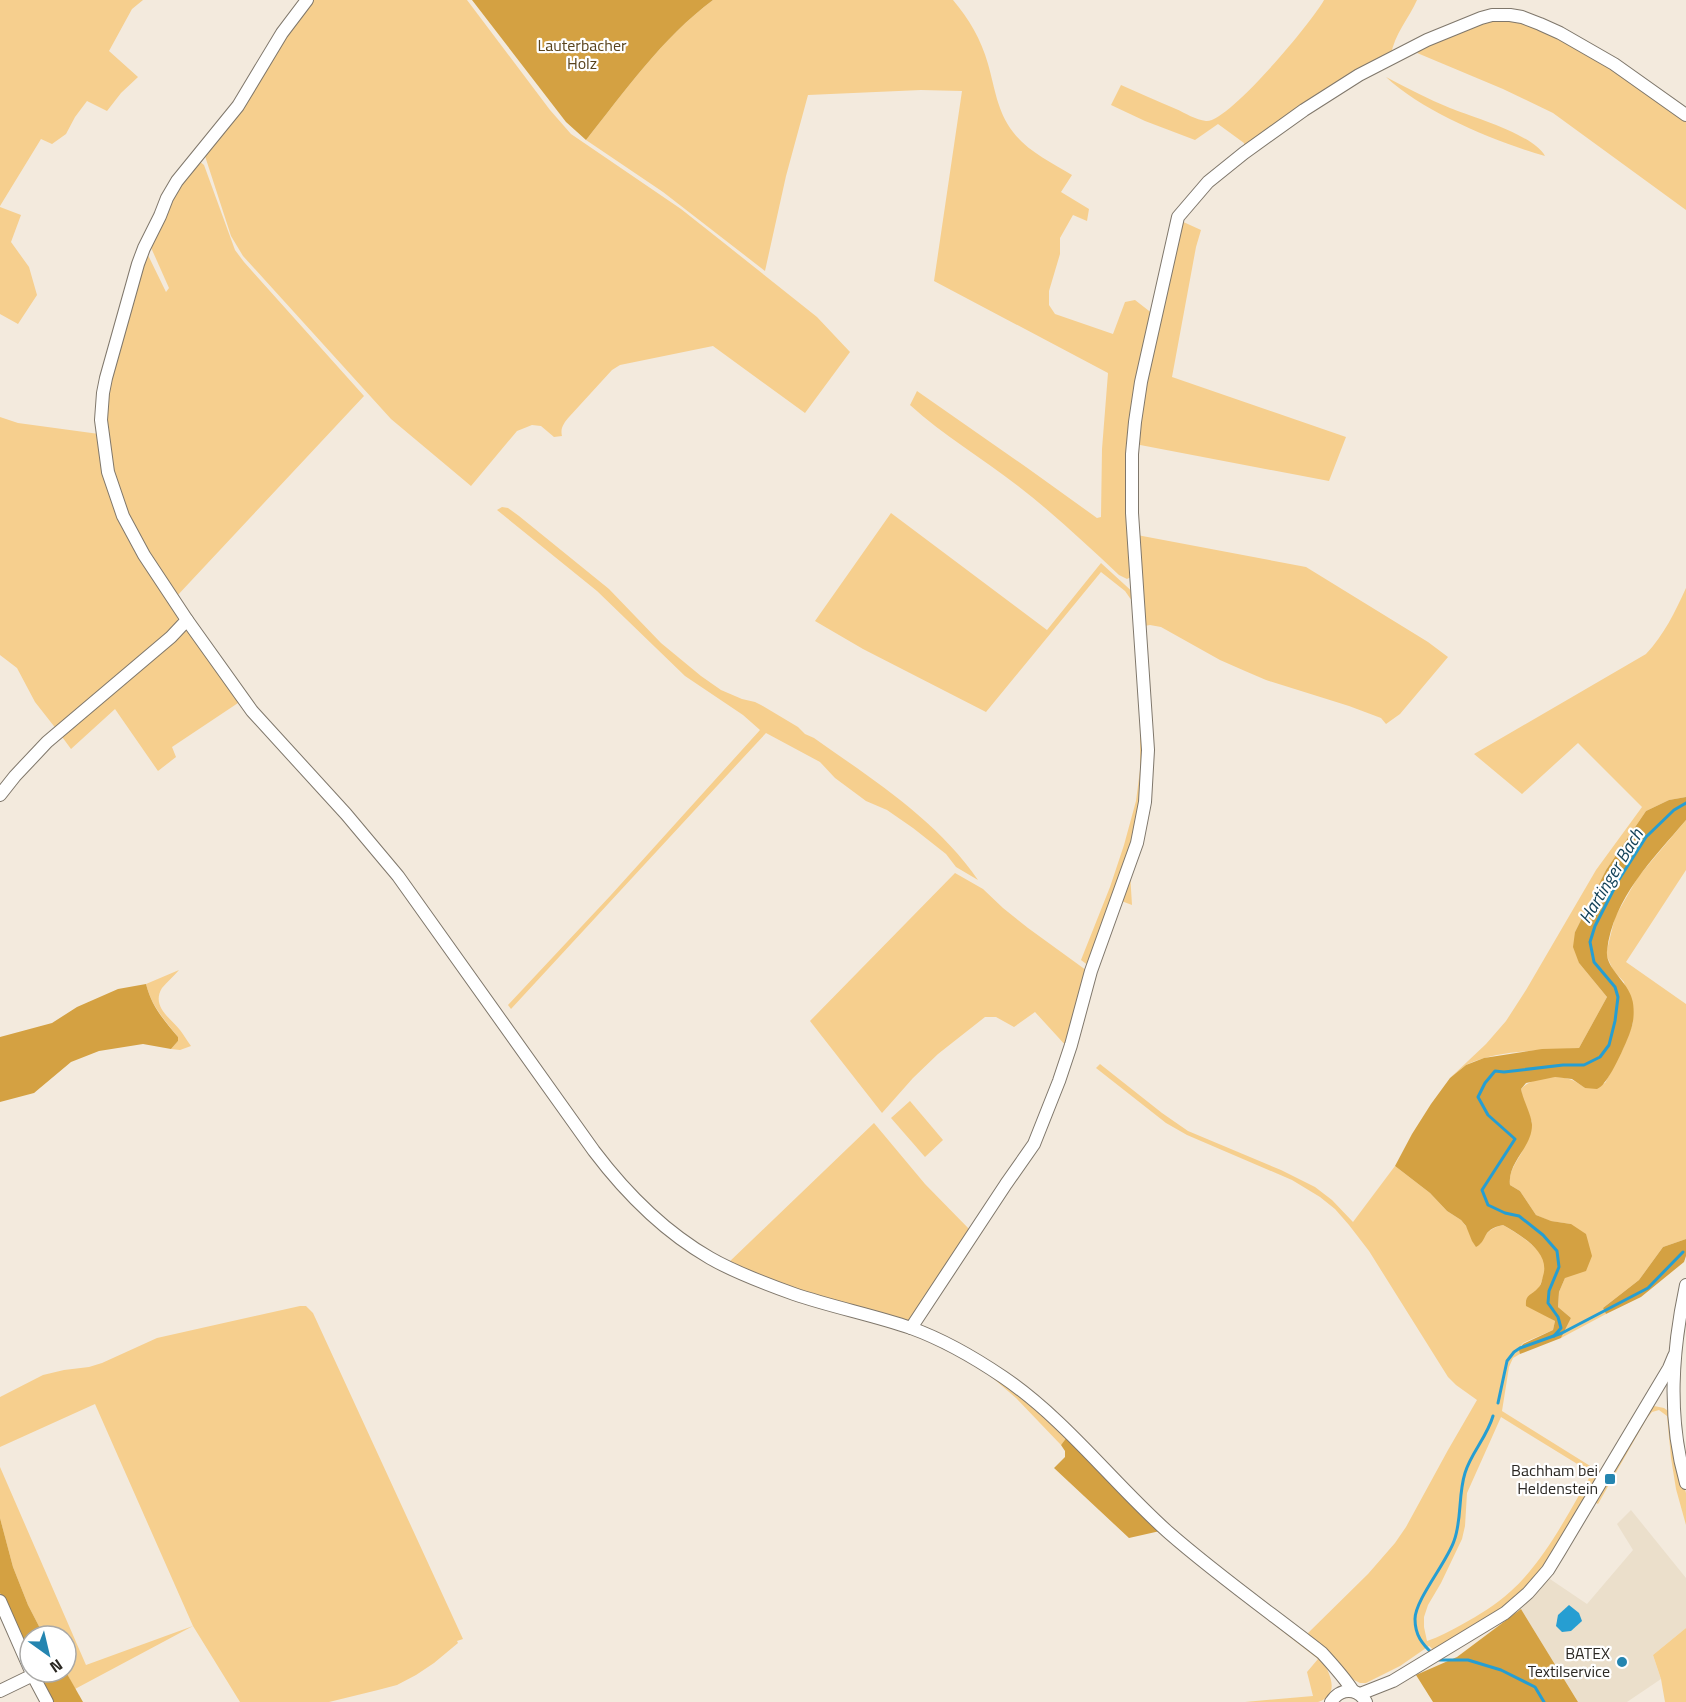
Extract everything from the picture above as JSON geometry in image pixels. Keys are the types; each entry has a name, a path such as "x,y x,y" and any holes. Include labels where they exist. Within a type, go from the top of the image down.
{"street":[{"path":"307,0 282,33 238,106 177,181 138,264 103,393 101,420 103,445 114,494 134,538 186,620 252,711 399,876 594,1151 622,1186 679,1236 711,1258 767,1284 911,1328 970,1357 1027,1394 1169,1532 1322,1653 1360,1696"},
{"path":"911,1328 1034,1144 1059,1081 1091,971 1140,831 1145,802 1148,750 1132,513 1132,454 1141,382 1178,217 1208,183 1244,153 1304,110 1359,75 1427,40 1492,15 1522,18 1560,33 1614,64 1686,115"},
{"path":"0,795 47,742 171,637 186,620"},
{"path":"1686,1285 1677,1327 1674,1356 1674,1410 1686,1483"},
{"path":"1333,1699 1345,1691 1360,1696 1393,1681 1505,1613 1528,1593 1559,1552 1674,1356"},
{"path":"1647,1405 1661,1401 1674,1410"},
{"path":"0,1601 18,1642"},
{"path":"1332,1666 1333,1699"},
{"path":"0,1691 18,1680"},
{"path":"1372,1702 1393,1681"},
{"path":"37,1684 47,1702"}],"shaded area":[{"path":"0,0 143,0 132,9 109,51 138,77 107,111 87,101 66,134 52,144 41,139 0,206"},
{"path":"309,0 467,0 550,110 571,134 681,209 817,317 850,352 805,413 713,346 620,365 612,370 567,419 562,428 562,436 554,437 541,426 532,425 517,431 471,486 391,419 243,256 231,236 205,156 206,151"},
{"path":"713,0 953,0 964,14 982,46 1000,108 1013,132 1033,151 1072,175 1061,192 1089,209 1087,221 1073,215 1060,238 1060,254 1049,291 1049,305 1055,314 1113,334 1125,302 1135,300 1153,314 1139,385 1131,577 1127,579 1119,575 1031,496 910,405 917,391 1097,518 1101,517 1102,449 1108,373 934,281 962,91 921,90 808,95 786,176 765,271 663,192 586,140 661,48 694,15"},
{"path":"1324,0 1417,0 1398,34 1391,55 1244,150 1244,143 1218,124 1195,140 1111,105 1121,85 1198,119 1206,121 1217,118 1250,90 1269,70"},
{"path":"1501,16 1562,36 1686,117 1686,210 1553,113 1503,89 1410,50"},
{"path":"1386,77 1442,105 1516,134 1539,148 1545,156 1505,143 1440,114 1401,90"},
{"path":"199,161 204,165 235,250 364,396 176,597 141,546 112,476 105,431 109,377 147,253 166,292 169,288 149,243 170,198"},
{"path":"0,207 21,215 11,242 29,267 37,295 18,324 0,314"},
{"path":"1179,220 1201,230 1172,377 1346,437 1329,481 1135,444"},
{"path":"0,417 18,423 99,434 103,465 178,616 177,625 57,730 35,702 17,668 0,655"},
{"path":"502,507 508,508 519,516 609,589 661,643 701,676 721,690 755,702 798,727 902,802 943,838 978,880 956,867 946,854 913,828 887,810 866,801 835,778 820,762 766,733 511,1009 508,1005 760,730 743,715 685,676 597,591 497,510"},
{"path":"891,513 1047,630 1101,563 1136,595 1146,756 1130,873 1132,905 1116,899 1089,966 1081,960 1124,845 1136,801 1140,770 1140,708 1132,601 1125,591 1101,572 986,712 863,649 815,621"},
{"path":"1137,535 1306,567 1428,642 1448,657 1400,714 1386,724 1381,718 1349,706 1266,680 1220,660 1161,627 1144,626"},
{"path":"1686,588 1686,797 1669,800 1646,811 1606,870 1575,932 1579,963 1607,997 1579,1048 1523,1051 1481,1059 1468,1064 1450,1078 1486,1044 1506,1021 1596,870 1642,807 1578,743 1522,794 1474,754 1646,654 1664,631"},
{"path":"189,628 241,701 172,747 176,757 158,771 115,709 71,749 60,734 178,633"},
{"path":"1686,820 1686,870 1626,962 1686,1004 1686,1239 1663,1247 1639,1280 1603,1308 1606,1314 1561,1338 1571,1318 1558,1307 1559,1292 1565,1278 1571,1224 1550,1221 1536,1215 1520,1191 1510,1185 1512,1171 1523,1150 1532,1122 1521,1089 1538,1079 1552,1077 1572,1080 1585,1088 1605,1083 1623,1049 1633,1023 1624,982 1613,970 1606,954 1615,917 1638,877"},
{"path":"955,873 983,889 1028,928 1090,973 1068,1048 1035,1012 1014,1027 996,1017 985,1017 938,1054 882,1113 810,1021"},
{"path":"179,970 162,988 159,1000 163,1011 191,1046 180,1050 171,1049 178,1041 178,1037 155,1006 146,984"},
{"path":"1100,1064 1188,1131 1281,1170 1315,1187 1332,1200 1353,1222 1395,1166 1430,1193 1447,1211 1461,1220 1480,1244 1489,1232 1503,1225 1526,1240 1541,1254 1545,1266 1539,1288 1550,1318 1555,1321 1553,1330 1523,1343 1520,1347 1520,1354 1513,1358 1509,1367 1502,1411 1595,1469 1602,1471 1541,1571 1510,1604 1435,1651 1429,1646 1400,1666 1366,1683 1354,1680 1306,1635 1368,1574 1395,1543 1477,1400 1448,1377 1369,1251 1335,1209 1292,1180 1187,1135 1166,1123 1096,1068","holes":["1501,1417 1592,1473 1556,1535 1524,1578 1487,1610 1427,1641 1424,1617 1462,1539 1467,1493"]},
{"path":"910,1101 943,1140 925,1157 891,1118"},
{"path":"874,1123 925,1184 971,1231 909,1321 820,1298 727,1264"},
{"path":"306,1306 313,1313 463,1639 457,1641 458,1643 434,1663 397,1685 329,1702 240,1702 193,1626 95,1404 0,1447 0,1397 43,1375 102,1363 157,1338"},
{"path":"980,1367 1007,1384 1067,1437 1061,1445 1016,1398"},
{"path":"1654,1406 1664,1408 1671,1413 1679,1466 1686,1493 1686,1525 1676,1489 1667,1416 1659,1410 1652,1412 1647,1418 1598,1504 1594,1502 1650,1409"},
{"path":"0,1467 68,1624 38,1624 28,1605 13,1567 0,1518"},
{"path":"1631,1510 1686,1578 1686,1628 1653,1655 1661,1679 1627,1702 1578,1702 1521,1609 1547,1577 1587,1604 1633,1550 1617,1524"},
{"path":"1160,1531 1322,1660 1332,1684 1329,1695 1318,1702 1245,1702 1313,1696 1307,1672 1318,1659 1198,1565"},
{"path":"193,1626 75,1689 72,1684 78,1684 78,1647 86,1665"},
{"path":"1686,1628 1686,1702 1665,1702 1661,1679 1653,1655"}],"green space":[{"name":"Lauterbacher Holz","path":"472,0 713,0 694,15 661,48 586,140 566,122"},
{"path":"1686,797 1686,820 1636,880 1617,914 1611,932 1607,957 1630,993 1634,1013 1629,1035 1612,1072 1597,1089 1585,1088 1572,1079 1555,1077 1526,1083 1521,1089 1532,1125 1528,1141 1512,1169 1510,1185 1520,1191 1536,1215 1551,1221 1571,1224 1586,1234 1592,1256 1586,1271 1565,1278 1559,1292 1558,1307 1571,1318 1561,1338 1520,1354 1519,1350 1523,1344 1553,1330 1555,1321 1526,1306 1528,1297 1541,1283 1543,1259 1525,1239 1503,1225 1488,1232 1476,1247 1461,1220 1447,1211 1430,1193 1395,1166 1431,1104 1450,1078 1466,1065 1484,1058 1542,1049 1579,1048 1607,997 1579,963 1573,947 1575,932 1606,870 1646,811 1669,800"},
{"path":"146,984 155,1006 178,1037 178,1041 171,1049 143,1044 99,1051 71,1062 34,1093 0,1102 0,1037 52,1023 77,1007 118,989"},
{"path":"1686,1239 1684,1262 1641,1297 1606,1314 1603,1308 1639,1280 1663,1247"},
{"path":"1067,1437 1160,1531 1129,1538 1054,1468 1065,1457 1065,1451 1061,1445"},
{"path":"0,1518 13,1567 38,1624 18,1624 18,1634 0,1593"},
{"path":"1521,1609 1578,1702 1433,1702 1416,1675 1457,1657"},
{"path":"41,1684 73,1684 83,1702 51,1702"}],"water":[{"path":"1569,1605 1579,1613 1582,1621 1571,1631 1562,1632 1556,1626 1558,1615"}],"waterway":[{"name":"Hartinger Bach","path":"1554,1336 1561,1328 1558,1317 1548,1303 1549,1291 1559,1267 1557,1251 1543,1235 1519,1216 1505,1213 1488,1205 1482,1190 1515,1139 1488,1115 1478,1097 1485,1083 1495,1071 1584,1065 1600,1057 1609,1045 1618,997 1615,987 1594,962 1590,942 1595,926 1618,881 1646,837 1674,810 1686,803"},
{"name":"Hartinger Bach","path":"1498,1403 1507,1361 1514,1352 1562,1333 1648,1288 1683,1252"},
{"name":"Hartinger Bach","path":"1433,1654 1422,1643 1418,1634 1415,1625 1416,1611 1454,1541 1465,1473 1493,1416"},
{"name":"Hartinger Bach","path":"1438,1659 1468,1660 1501,1670 1535,1687 1544,1702"}],"place":[{"name":"Bachham bei Heldenstein","path":"1610,1479"},
{"name":"BATEX Textilservice","path":"1622,1662"}]}
